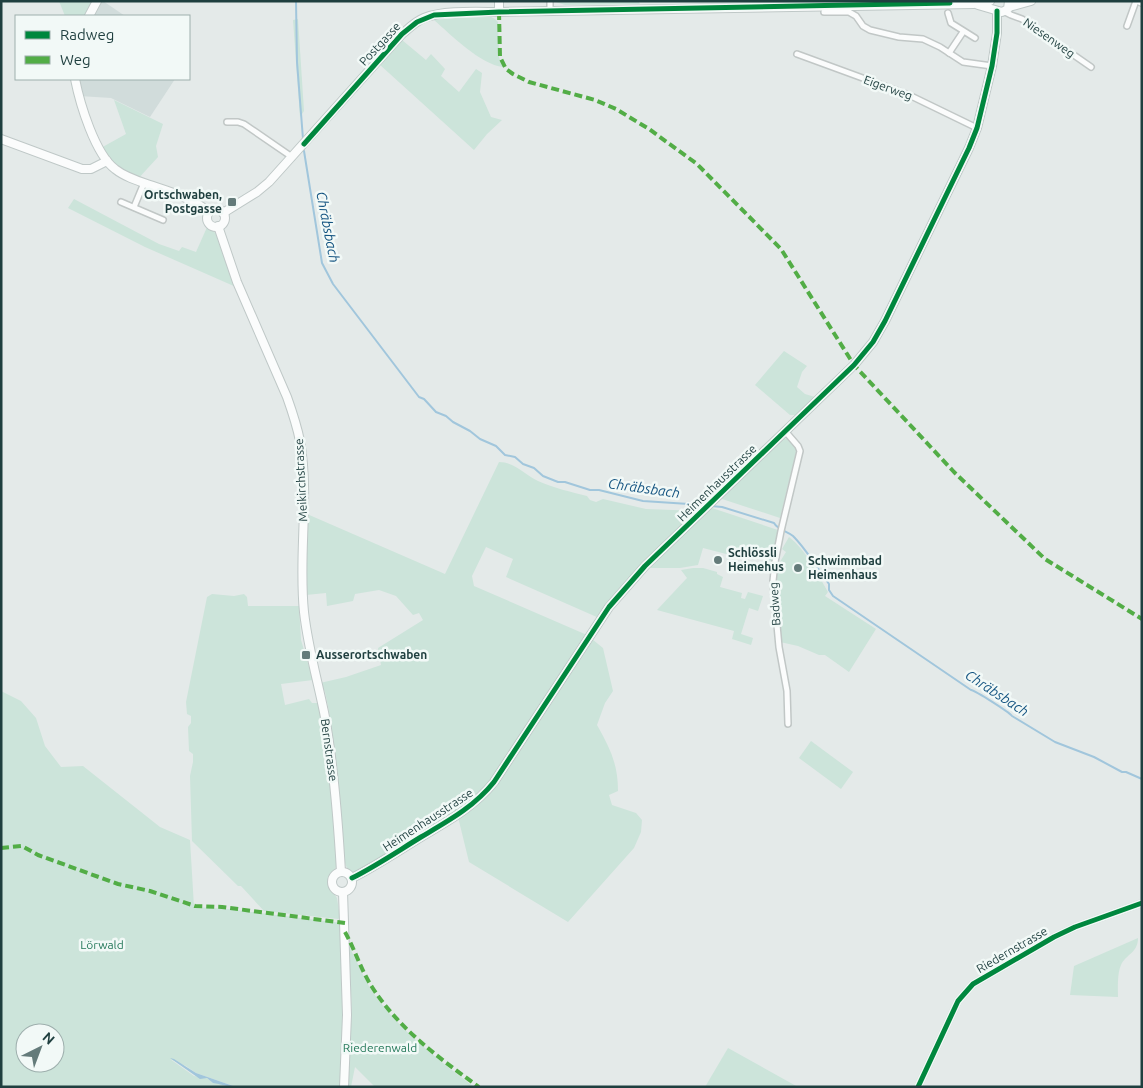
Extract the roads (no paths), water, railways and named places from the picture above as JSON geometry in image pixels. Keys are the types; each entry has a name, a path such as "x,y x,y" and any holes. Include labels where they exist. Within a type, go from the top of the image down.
{"main road":[{"path":"90,15 97,1"},
{"path":"499,1 499,12"},
{"path":"973,4 990,1"},
{"name":"Heimenhausstrasse","path":"352,878 386,859 481,798 494,782 609,607 642,569 854,364 873,342 969,148 992,66 997,33 1004,9 994,6 994,1"},
{"path":"973,4 1004,9 1031,1"},
{"name":"Postgasse","path":"223,213 263,187 402,34 426,17 434,15 550,10 973,4"},
{"path":"76,80 94,139 107,161 122,173 193,201 209,212"},
{"path":"1,139 82,168 93,168 107,161"},
{"path":"216,209 223,213 225,220 218,226 213,226 209,223 207,217 209,212 216,209"},
{"name":"Meikirchstrasse","path":"218,226 237,282 287,397 299,436 303,482 303,589 306,630"},
{"name":"Bernstrasse","path":"306,630 331,754 341,872"},
{"path":"341,872 348,874 352,878 351,887 343,892 335,889 332,883 333,877 341,872"},
{"path":"343,892 347,1015 344,1087"}],"street":[{"path":"550,1 550,10"},
{"path":"1127,26 1139,2"},
{"name":"Niesenweg","path":"1004,9 1011,16 1022,19 1091,67"},
{"path":"824,12 849,12 856,16 863,26 870,30 899,37 923,39 940,46 969,63 992,66"},
{"path":"948,13 951,23 975,38"},
{"path":"949,53 963,32"},
{"name":"Eigerweg","path":"797,54 909,95 976,128"},
{"path":"227,122 244,124 292,157"},
{"path":"134,207 144,183"},
{"path":"121,202 163,220"},
{"name":"Badweg","path":"785,431 800,451 781,528 775,562 773,589 779,647 788,690 788,724"},
{"name":"Riedernstrasse","path":"918,1087 956,1006 973,984 1054,937 1075,927 1142,903"}],"water":[{"path":"170,1058 196,1073 236,1087 213,1083 207,1078 200,1079"}],"waterway":[{"name":"Chräbsbach","path":"296,1 297,62 303,139"},
{"name":"Chräbsbach","path":"304,151 322,263 333,284 419,397 424,399 436,412 446,416 480,439 496,446 505,455 515,457 523,464 534,468 543,476 558,482 565,482 590,490 599,490 643,501 704,505"},
{"name":"Chräbsbach","path":"711,506 722,507 774,523 793,536 803,547 829,584 829,590 833,596 971,690 1055,742 1142,779"}],"place":[{"name":"Ortschwaben, Postgasse","path":"232,202"},
{"name":"Schlössli Heimehus","path":"718,560"},
{"name":"Schwimmbad Heimenhaus","path":"798,568"},
{"name":"Ausserortschwaben","path":"306,655"}],"park label":[{"name":"Lörwald","path":"102,945"},
{"name":"Riederenwald","path":"380,1048"}]}
